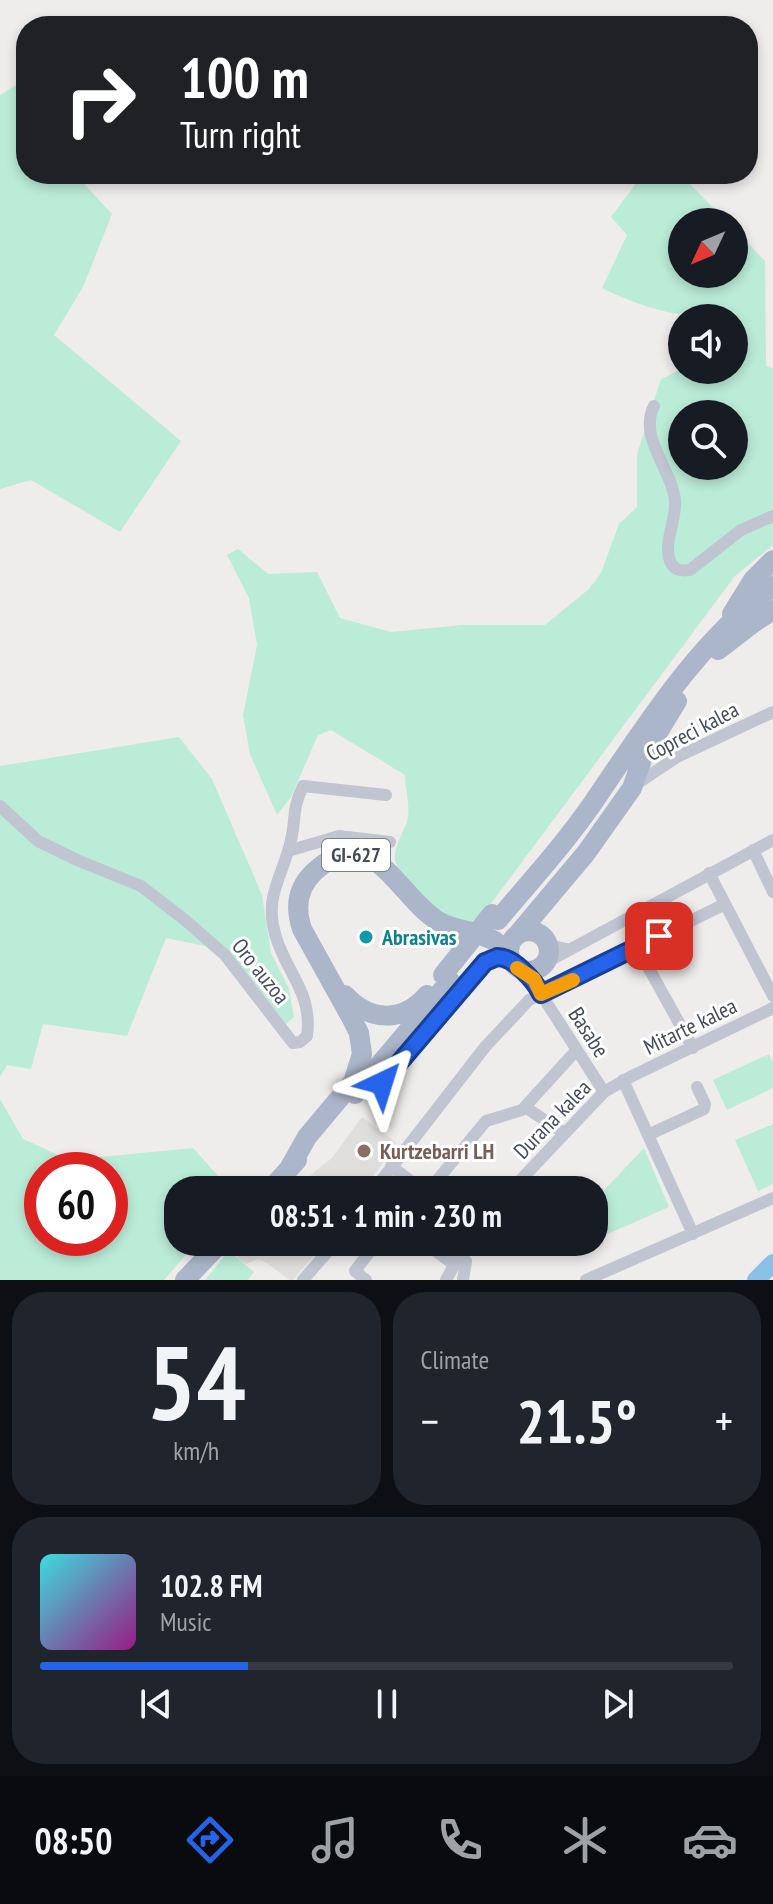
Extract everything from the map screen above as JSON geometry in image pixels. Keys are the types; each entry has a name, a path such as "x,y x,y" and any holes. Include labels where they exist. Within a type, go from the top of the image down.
{"main road":[{"name":"GI-627","path":"724,629 741,596 773,560"},
{"name":"GI-627","path":"283,1176 336,1116 495,917 538,872 601,793 635,737 676,681 724,629 773,586"},
{"path":"528,953 541,910 632,788 643,757 669,713 733,630 773,595"},
{"path":"718,650 773,610"},
{"name":"GI-627","path":"289,1169 307,1137 353,1082 362,1054 359,1033 297,915 300,890 295,866 318,869 337,858 352,854 366,856 381,863 434,919 528,953"},
{"name":"GI-627","path":"336,1116 382,1083 479,966 497,957 528,953"},
{"name":"GI-627","path":"332,980 360,1009 384,1017 412,1009 447,978"},
{"path":"185,1280 208,1256"}],"street":[{"path":"654,406 649,415 654,449 675,498 669,555 674,567 681,571 690,570 741,530 773,516"},
{"name":"Copreci kalea","path":"632,788 677,757 773,712"},
{"path":"386,795 303,786 292,812 295,866 339,836 390,842"},
{"name":"Oro auzoa","path":"0,806 38,841 141,886 155,896 225,955 293,1043 307,1036 305,998 272,925 274,885 295,866"},
{"path":"528,953 709,873 773,840"},
{"path":"753,850 773,892"},
{"path":"709,873 772,994"},
{"path":"384,1176 485,1047 529,1000 725,904"},
{"path":"637,947 693,1048"},
{"name":"Basabe","path":"528,953 541,994 604,1092"},
{"name":"Mitarte kalea","path":"623,1080 773,1008"},
{"path":"441,1176 486,1121 525,1107 573,1054"},
{"path":"623,1080 693,1234"},
{"name":"Durana kalea","path":"524,1176 604,1092 623,1080"},
{"path":"648,1135 704,1109 705,1104 697,1087"},
{"path":"525,1107 564,1133"},
{"path":"391,1166 404,1176"},
{"path":"586,1280 773,1198"},
{"path":"303,1280 324,1256"},
{"path":"366,1256 355,1271 366,1280"},
{"path":"442,1256 449,1261 466,1261 463,1280"},
{"path":"446,1280 460,1256"}],"shaded area":[{"name":"Kurtzebarri LH","path":"362,1117 397,1143 373,1176 311,1176 332,1158"},
{"path":"313,1256 293,1280 258,1259 246,1264 237,1257"}],"green space":[{"path":"16,85 16,184 84,184 112,214 83,287 54,335 181,441 120,532 31,480 0,489 0,95"},
{"path":"636,184 690,184 713,208 668,208 668,288 748,288 748,243 765,261 766,366 773,368 773,545 735,576 472,929 426,901 399,870 395,854 408,812 405,775 331,730 318,735 291,797 277,815 250,754 243,715 257,645 249,598 227,555 238,549 268,574 317,572 340,618 391,632 463,625 545,625 589,589 601,573 619,524 637,507 637,454 661,379 668,376 668,384 748,384 748,304 668,304 668,312 602,288 627,235 611,217"},
{"path":"179,737 212,779 262,895 271,953 289,989 294,1017 286,1024 229,951 166,938 127,1036 43,1024 31,1069 7,1065 0,1077 0,766"},
{"path":"769,1054 773,1063 773,1088 727,1110 713,1080"},
{"path":"0,1099 23,1139 52,1152 24,1152 24,1256 128,1256 128,1154 193,1148 218,1176 164,1176 164,1256 185,1256 164,1280 0,1280"},
{"path":"773,1124 773,1184 758,1191 735,1140"},
{"path":"644,1148 669,1207 608,1234 608,1186"},
{"path":"225,1256 235,1256 254,1272 248,1280 205,1280"}],"waterway":[{"path":"756,1280 773,1263"}],"slow traffic":[{"path":"517,968 534,979 541,994 573,980"}],"place":[{"name":"Abrasivas","path":"366,937"},
{"name":"Kurtzebarri LH","path":"364,1151"}],"route":[{"path":"382,1083 458,990 485,962 497,957 511,960 516,968 534,979 541,994 659,936"}]}
